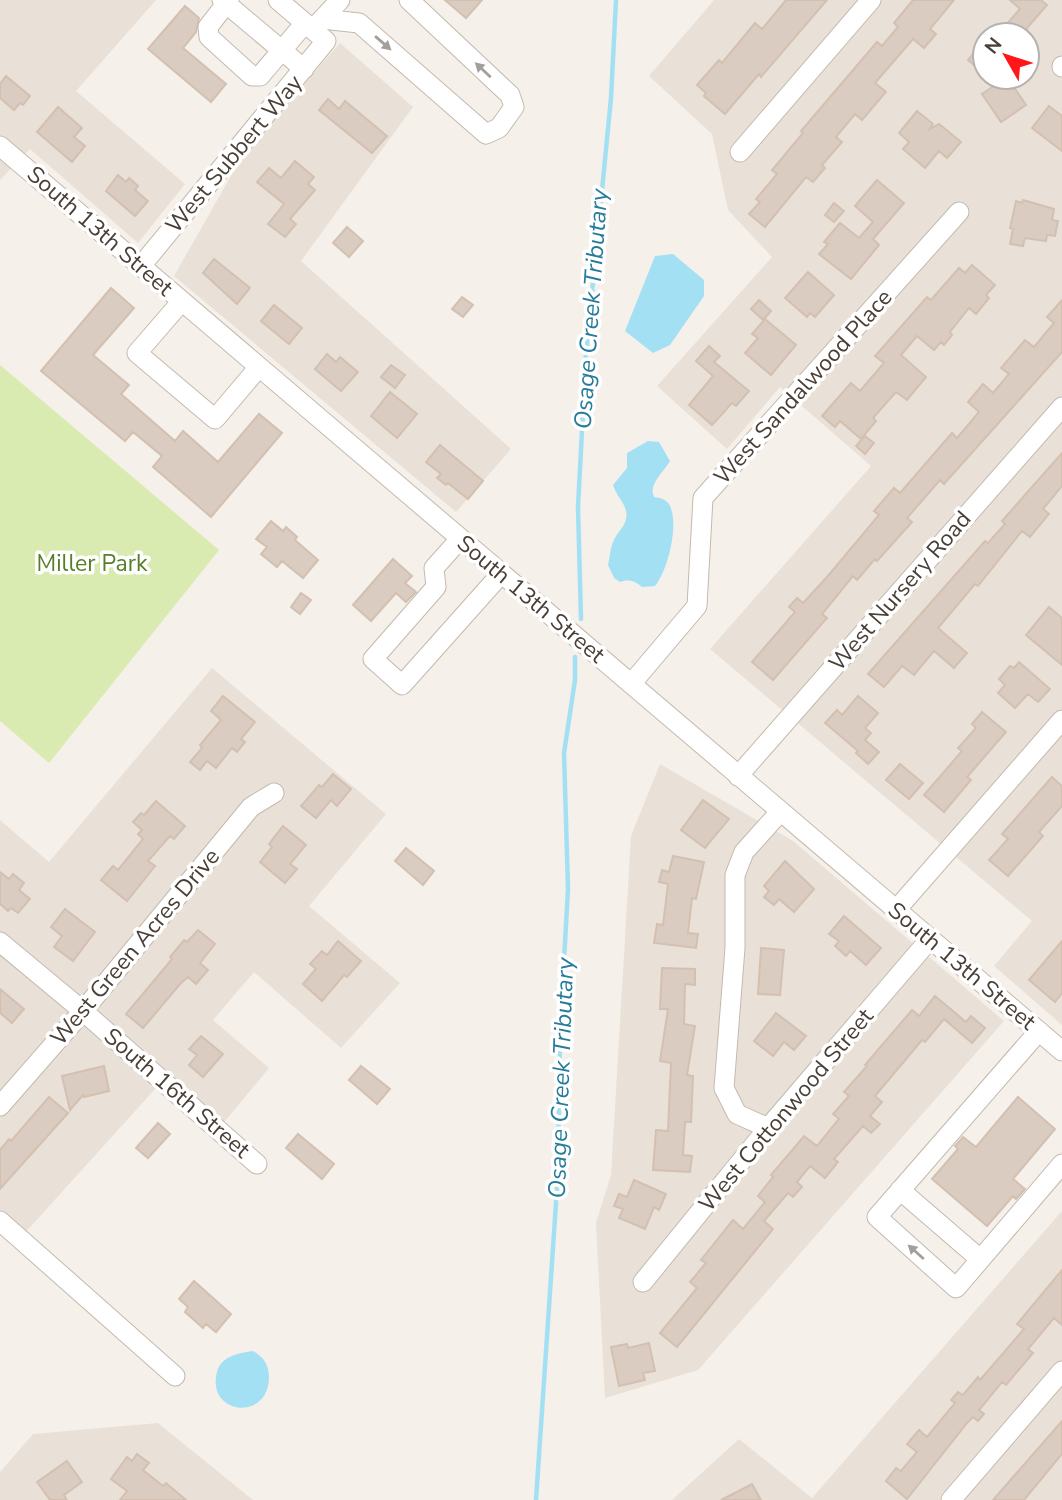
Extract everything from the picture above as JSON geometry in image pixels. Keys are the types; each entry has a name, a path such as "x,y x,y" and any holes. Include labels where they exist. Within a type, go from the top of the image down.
{"street":[{"path":"278,0 317,28 359,23 486,134 499,128 514,107 510,95 409,0"},
{"path":"304,69 283,51 225,1 208,26 209,37 252,76 260,76 283,51 317,28 340,0"},
{"path":"740,152 871,0"},
{"name":"West Subbert Way","path":"141,266 304,69 317,28"},
{"name":"South 13th Street","path":"0,146 1062,1050"},
{"name":"West Sandalwood Place","path":"631,684 697,606 703,498 959,212"},
{"path":"182,301 137,353 215,419 259,367"},
{"name":"West Nursery Road","path":"738,776 1062,407"},
{"path":"460,539 434,568 436,587 373,659 402,685 501,574"},
{"path":"896,911 1062,720"},
{"name":"West Green Acres Drive","path":"0,1106 83,1011 251,807 274,793"},
{"path":"768,1128 737,1114 724,1088 735,948 735,875 744,852 780,812"},
{"name":"West Cottonwood Street","path":"643,1282 768,1128 930,939"},
{"name":"South 16th Street","path":"0,942 257,1164"},
{"path":"1039,1031 877,1217 956,1288 1062,1164"},
{"path":"900,1190 980,1259"},
{"path":"0,1221 175,1376"},
{"path":"951,1500 1062,1371"}],"shaded area":[{"path":"0,0 156,0 76,91 185,184 138,243 30,149 0,180"},
{"path":"714,0 1062,0 1062,1025 994,966 1032,921 710,649 871,466 780,387 727,449 657,386 772,257 728,210 712,134 649,76"},
{"path":"340,43 413,107 301,261 511,449 456,512 174,276 244,153"},
{"path":"212,668 386,814 309,906 400,983 341,1048 254,972 213,1020 269,1068 220,1127 165,1078 23,1235 0,1216 0,820 49,862"},
{"path":"660,764 793,841 1004,1021 698,1370 605,1398 596,1223 611,1175 631,836"},
{"path":"1062,1211 1062,1500 672,1500 739,1439 812,1498"},
{"path":"158,1423 253,1500 0,1500 0,1472 33,1434"}],"green space":[{"name":"Miller Park","path":"0,365 219,550 49,763 0,721"}],"water":[{"path":"673,254 704,280 704,296 670,345 653,353 625,331 655,256"},
{"path":"648,441 659,442 670,461 655,483 653,492 654,497 669,504 673,534 660,579 655,586 642,587 632,581 620,582 614,578 608,565 611,547 626,516 625,508 613,485 627,468 627,453"},
{"path":"253,1351 262,1358 268,1368 266,1391 259,1401 250,1407 239,1408 220,1397 216,1386 217,1372 222,1362 231,1356"}],"building":[{"path":"445,0 482,0 466,18"},
{"path":"786,0 827,0 761,77 759,74 725,114 704,96 706,93 697,85 719,60 722,63 755,23 762,29"},
{"path":"913,0 954,0 930,29 936,34 924,48 913,39 875,83 886,92 862,120 855,114 836,137 842,142 822,165 825,168 813,182 806,177 765,227 749,214 760,202 756,199 777,174 772,170 803,133 801,131 877,42 882,46 898,27 894,23"},
{"path":"1010,0 1041,0 1047,5 1033,21 1009,21 1020,9"},
{"path":"185,6 199,18 196,32 183,48 226,84 211,102 148,49"},
{"path":"6,76 30,96 23,105 20,103 14,110 0,98 0,84"},
{"path":"986,91 1016,91 1026,105 1001,122 982,94"},
{"path":"328,99 339,109 345,101 387,136 372,153 319,110"},
{"path":"1049,106 1062,116 1062,151 1032,128"},
{"path":"58,107 82,128 74,137 85,146 72,162 37,132"},
{"path":"917,111 933,124 930,129 939,124 961,142 947,158 939,151 925,168 903,149 909,142 899,133"},
{"path":"295,161 314,177 308,184 315,190 290,219 296,224 285,237 268,224 284,204 257,182 269,168 281,178"},
{"path":"118,175 126,182 129,178 138,186 135,190 148,201 135,216 106,191"},
{"path":"877,180 904,203 873,239 879,245 851,279 819,254 828,244 824,242 840,223 859,238 873,222 855,206"},
{"path":"1023,200 1054,209 1052,220 1058,221 1055,236 1047,235 1046,241 1025,238 1023,246 1010,244 1013,229 1010,228 1016,201 1022,203"},
{"path":"834,203 844,211 834,222 825,215"},
{"path":"347,227 363,241 349,257 333,243"},
{"path":"214,259 250,288 237,304 203,273"},
{"path":"972,265 995,285 986,295 989,298 976,314 969,308 950,332 952,335 944,345 941,342 934,350 917,336 901,355 926,377 907,400 896,392 873,418 876,421 861,439 840,421 835,427 822,416 851,383 860,391 884,363 875,356 927,297 931,300 959,268 965,273"},
{"path":"808,272 834,295 815,317 810,313 807,317 785,298"},
{"path":"111,288 134,308 93,355 129,385 121,394 175,441 183,431 218,462 259,414 282,433 211,517 153,467 162,456 133,432 125,441 41,371"},
{"path":"462,297 473,305 463,317 452,309"},
{"path":"759,300 771,311 763,320 751,309"},
{"path":"1062,300 1062,352 944,484 940,480 907,518 912,522 877,561 875,559 857,580 853,576 822,614 827,618 773,680 752,662 795,612 789,607 797,598 803,603 827,577 879,515 874,511 894,488 900,493 952,433 957,438 979,412 968,402 983,384 993,393 1009,374 1001,368 1025,340 1034,347 1054,323 1047,317"},
{"path":"274,305 302,328 289,344 261,321"},
{"path":"765,319 796,345 771,375 745,353 758,338 752,334"},
{"path":"709,346 720,356 714,362 749,391 736,406 732,403 712,425 689,405 713,376 696,361"},
{"path":"327,354 336,362 340,357 358,372 341,391 315,369"},
{"path":"391,365 405,375 395,388 381,377"},
{"path":"390,392 417,414 397,438 371,416"},
{"path":"865,436 874,443 865,454 856,446"},
{"path":"440,445 483,481 468,499 437,478 441,474 426,462"},
{"path":"1062,453 1062,486 1043,509 1049,514 1030,537 1022,531 978,586 975,584 938,628 967,653 954,668 934,651 914,675 902,666 884,687 868,674 985,541 988,543 1005,524 1002,521"},
{"path":"271,521 283,531 286,527 297,537 295,540 318,560 303,578 282,561 277,567 261,554 267,547 256,539"},
{"path":"393,559 412,576 405,583 416,592 406,602 396,593 371,621 353,605"},
{"path":"301,593 311,600 300,614 291,607"},
{"path":"1049,607 1062,618 1062,665 1026,635"},
{"path":"1019,662 1050,689 1038,702 1028,694 1015,708 998,693 1005,685 999,679 1010,666 1014,668"},
{"path":"223,696 255,722 241,739 245,742 237,752 232,748 216,768 207,761 200,770 190,762 221,720 211,711"},
{"path":"858,696 878,713 865,728 871,733 865,740 879,752 868,764 856,753 858,751 825,723 837,710 842,715"},
{"path":"982,712 1006,732 967,777 971,780 944,812 924,795 962,751 958,748 976,728 972,724"},
{"path":"900,764 923,783 909,799 886,780"},
{"path":"333,774 351,789 337,806 331,800 316,818 301,806 319,785 322,787"},
{"path":"1052,777 1062,786 1062,806 1039,832 1043,836 1008,876 989,860 1008,839 1002,834"},
{"path":"703,800 729,819 705,848 681,830"},
{"path":"156,801 185,826 174,839 170,836 148,861 155,866 127,901 101,880 113,866 118,870 143,839 138,834 142,830 133,822 141,813 144,815"},
{"path":"283,826 306,845 290,864 297,869 285,883 260,862 272,847 269,844"},
{"path":"406,848 434,871 423,885 395,861"},
{"path":"673,856 704,862 696,899 692,898 688,933 698,934 696,948 654,943 657,924 663,925 668,884 659,882 662,870 669,872"},
{"path":"785,861 814,889 794,912 779,899 774,905 764,897 769,891 764,886"},
{"path":"0,872 9,879 13,874 24,883 19,890 30,899 18,913 11,908 8,911 0,904"},
{"path":"65,909 95,932 73,961 54,947 62,936 51,927"},
{"path":"844,916 881,948 866,965 850,951 846,956 835,946 839,941 829,934"},
{"path":"198,930 215,944 200,963 208,970 196,984 188,977 181,983 143,1028 126,1014 172,959 170,957 184,940 187,942"},
{"path":"338,941 361,961 347,977 344,975 322,1001 303,984 316,969 310,964 322,951 327,955"},
{"path":"1062,941 1062,993 1055,1002 1029,980"},
{"path":"761,948 784,950 780,995 758,994"},
{"path":"662,968 695,969 695,985 685,984 684,1024 695,1026 687,1075 693,1076 691,1122 685,1122 683,1155 692,1156 690,1172 653,1170 656,1130 668,1131 671,1063 660,1061 668,1009 660,1009"},
{"path":"0,989 24,1009 12,1023 0,1013"},
{"path":"935,996 966,1022 971,1016 985,1028 972,1043 944,1019 925,1042 922,1040 875,1096 882,1102 870,1116 880,1124 871,1133 863,1126 834,1159 838,1162 825,1178 810,1166 797,1182 802,1187 793,1197 788,1193 764,1221 773,1229 677,1347 660,1333 697,1288 690,1282 706,1263 701,1260 733,1220 743,1229 765,1202 758,1196 773,1177 771,1175 804,1136 817,1146 839,1119 833,1114 849,1096 844,1092 867,1066 865,1065 912,1010 919,1016"},
{"path":"776,1013 806,1036 794,1050 784,1042 773,1056 754,1041"},
{"path":"201,1036 223,1054 203,1077 189,1065 197,1055 189,1049"},
{"path":"104,1066 109,1091 84,1097 83,1095 70,1110 62,1076"},
{"path":"361,1066 390,1089 377,1104 349,1080"},
{"path":"49,1097 68,1113 0,1189 0,1150"},
{"path":"1018,1097 1055,1129 1013,1179 1025,1189 1016,1199 1013,1196 987,1226 932,1179 958,1149 955,1146 963,1137 976,1147"},
{"path":"158,1123 170,1134 148,1158 136,1148"},
{"path":"298,1134 334,1164 322,1179 286,1148"},
{"path":"634,1180 666,1194 659,1210 654,1207 645,1229 619,1218 623,1209 614,1206 619,1194 627,1197"},
{"path":"1062,1270 1062,1325 1054,1318 1028,1349 1033,1353 1006,1385 1002,1382 979,1410 984,1414 978,1421 973,1417 967,1423 907,1499 886,1481 896,1468 901,1471 917,1452 907,1444 919,1430 927,1437 955,1403 951,1400 958,1392 963,1395 978,1377 980,1380 1024,1329 1017,1324"},
{"path":"194,1281 231,1314 216,1332 206,1324 203,1328 185,1312 188,1307 179,1299"},
{"path":"649,1343 655,1371 643,1373 645,1380 619,1386 611,1347 627,1344 628,1348"},
{"path":"1062,1421 1062,1454 1024,1500 993,1500"},
{"path":"137,1454 149,1463 143,1470 163,1486 166,1483 186,1500 120,1500 127,1491 111,1479 127,1457 132,1461"},
{"path":"67,1461 82,1482 64,1495 67,1500 50,1500 37,1482"},
{"path":"752,1484 761,1500 721,1500"}],"waterway":[{"name":"Osage Creek Tributary","path":"581,619 578,507 586,354 611,98 616,0"},
{"name":"Osage Creek Tributary","path":"536,1500 558,1173 560,1031 568,889 564,753 575,680 575,657"}]}
